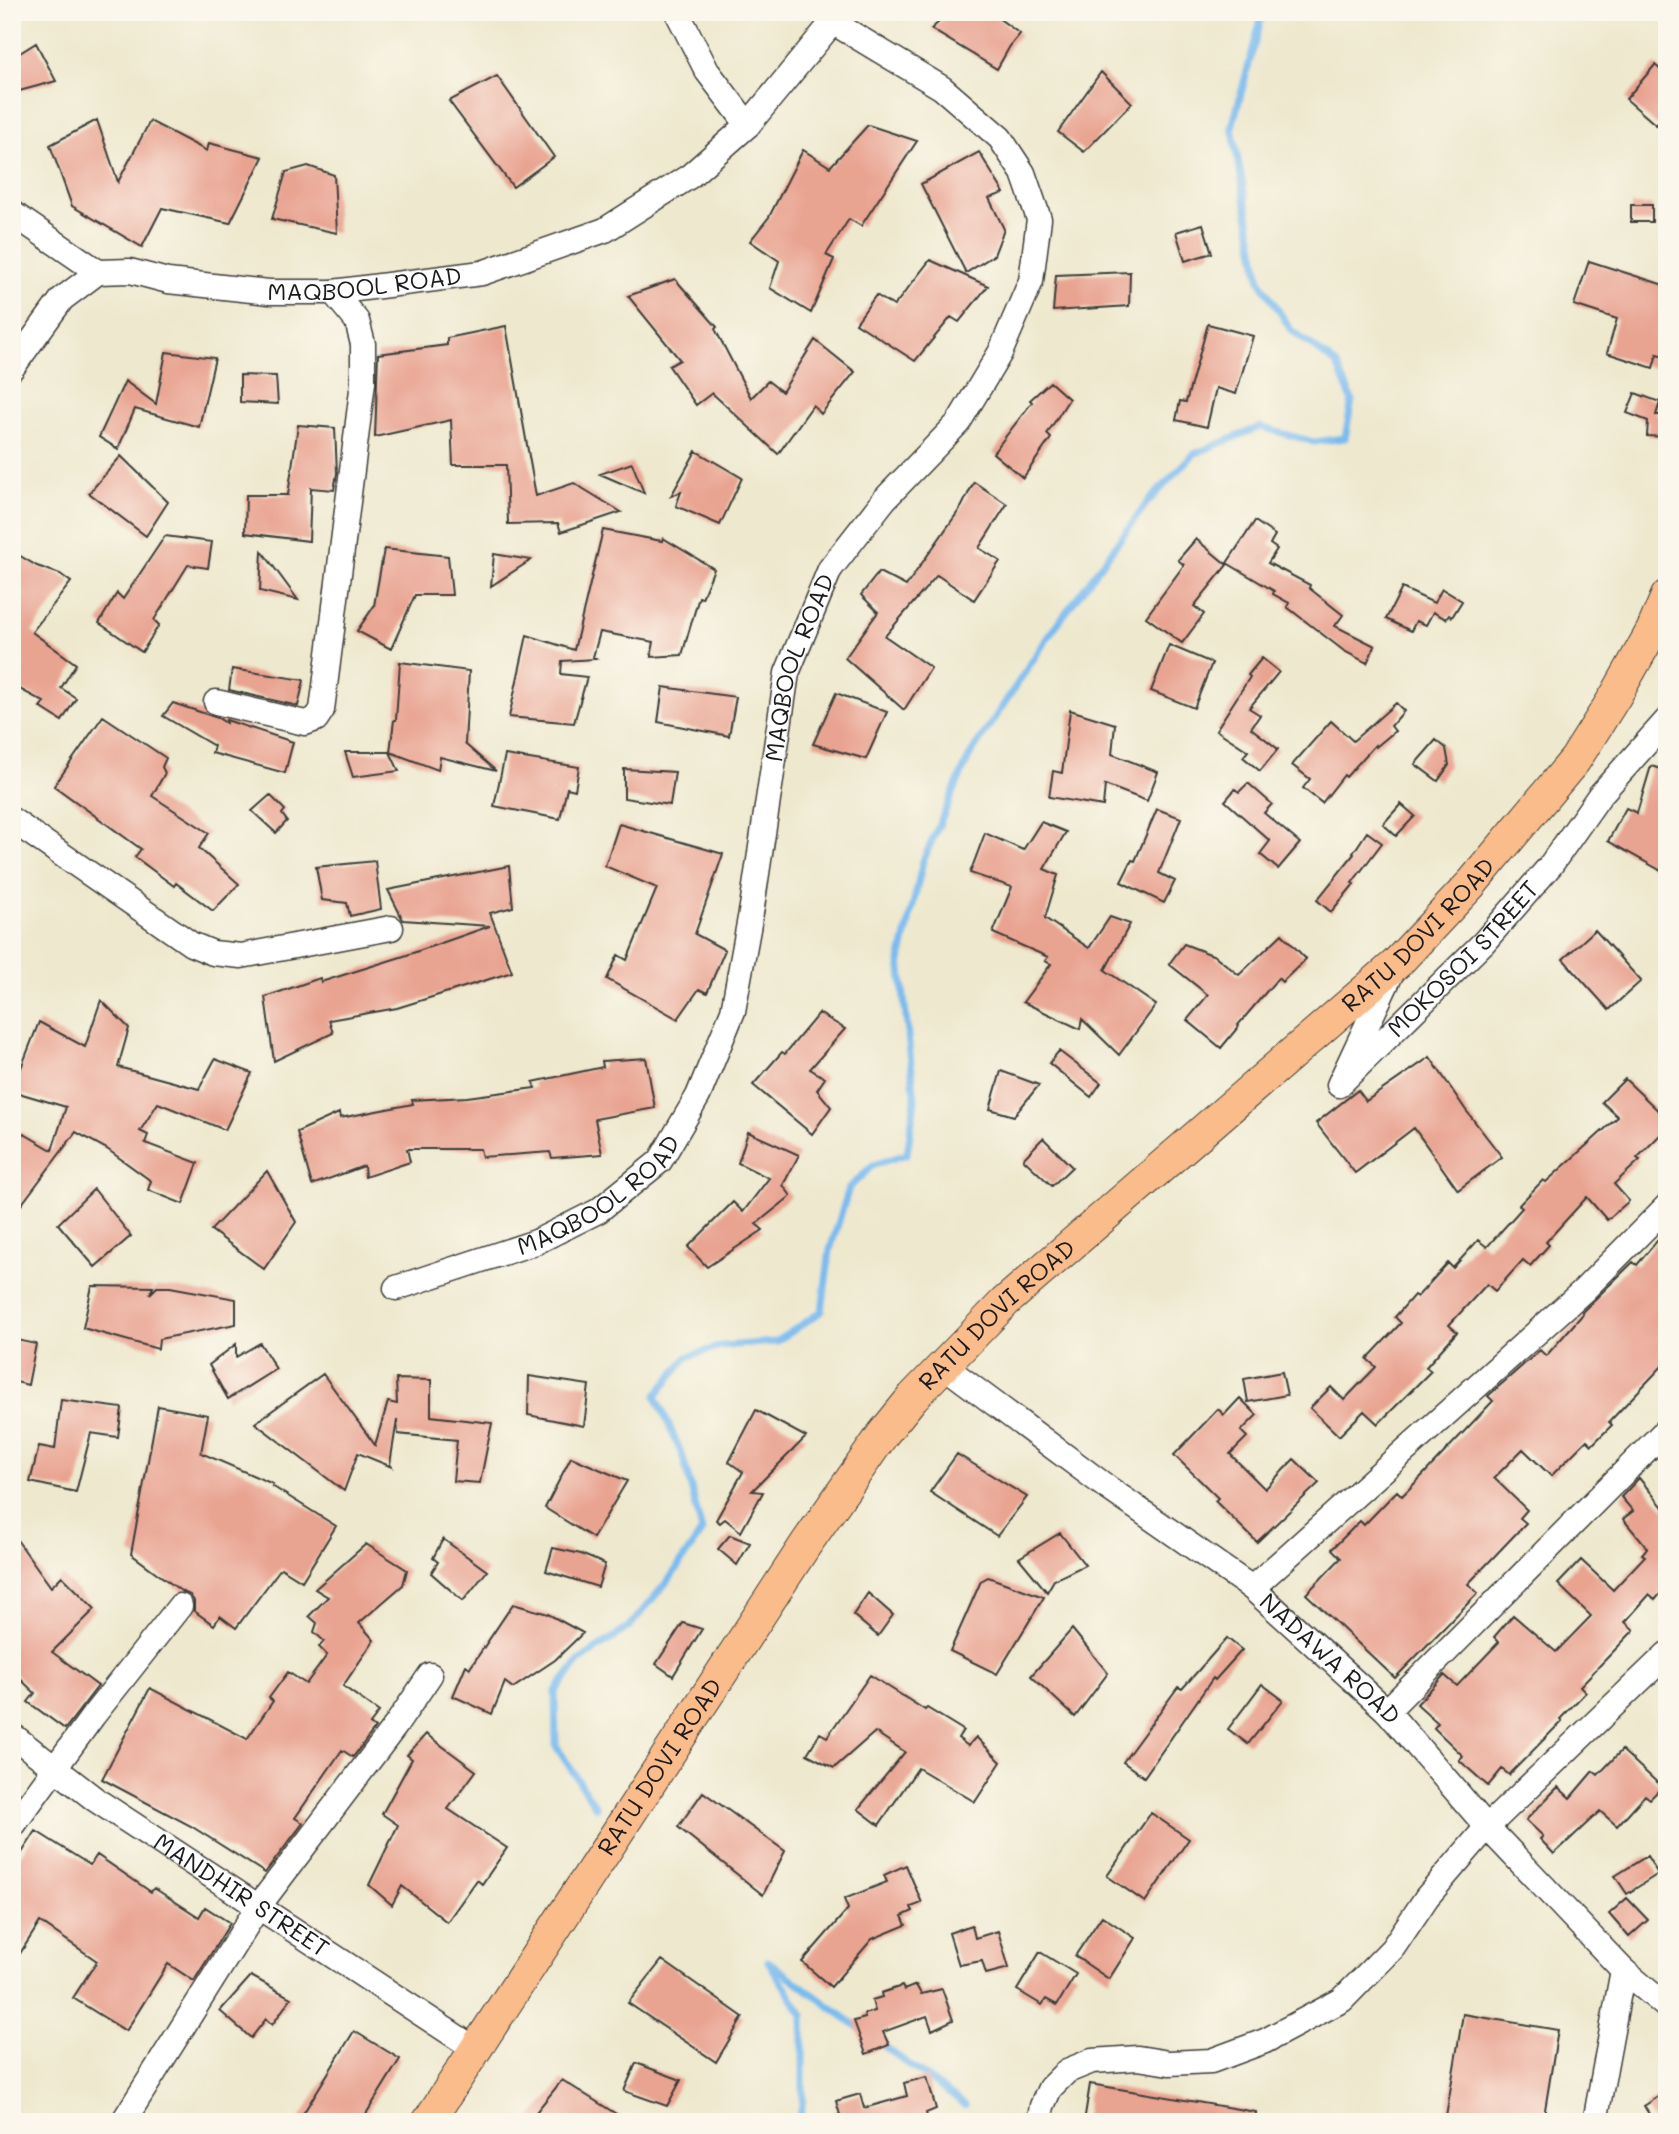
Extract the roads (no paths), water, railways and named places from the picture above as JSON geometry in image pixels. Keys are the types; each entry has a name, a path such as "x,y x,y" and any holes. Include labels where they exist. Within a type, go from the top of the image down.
{"main road":[{"name":"RATU DOVI ROAD","path":"428,2122 806,1544 883,1434 913,1397 1004,1302 1397,963 1472,883 1575,760 1652,631 1667,596"}],"street":[{"path":"677,12 707,71 748,125"},
{"name":"MAQBOOL ROAD","path":"98,272 130,271 168,281 269,292 333,292 482,273 605,230 690,176 748,125 837,17 942,88 1000,138 1023,173 1039,219 1031,281 1000,353 958,423 884,500 830,569 788,673 733,1011 698,1096 660,1161 598,1211 536,1242 396,1288"},
{"path":"12,213 98,272 62,299 12,368"},
{"path":"216,702 305,723 316,719 323,710 362,382 362,344 357,321 333,292"},
{"name":"MOKOSOI STREET","path":"1397,963 1339,1086 1484,942 1550,866 1600,795 1667,720"},
{"path":"12,820 191,944 213,953 241,956 391,928"},
{"path":"1252,1588 1584,1290 1667,1206"},
{"name":"NADAWA ROAD","path":"944,1366 1108,1488 1252,1588 1387,1711 1487,1827 1623,1970 1667,2007"},
{"path":"1387,1711 1667,1429"},
{"path":"12,1827 180,1606"},
{"path":"1040,2122 1042,2106 1050,2088 1067,2071 1092,2061 1138,2058 1169,2063 1210,2061 1265,2041 1342,2000 1392,1949 1427,1897 1487,1827 1667,1654"},
{"path":"122,2122 258,1907 396,1725 430,1675"},
{"name":"MANDHIR STREET","path":"12,1735 96,1800 475,2049"},
{"path":"1595,2122 1623,1970"}],"waterway":[{"path":"596,1807 556,1746 555,1692 579,1661 629,1627 671,1577 702,1531 683,1457 656,1396 687,1357 721,1346 776,1342 822,1311 830,1250 849,1188 873,1165 907,1154 915,1100 900,961 923,861 969,757 1050,634 1147,503 1194,454 1260,427 1314,442 1345,438 1352,400 1337,365 1291,330 1260,281 1232,127 1263,12"},
{"path":"799,2122 803,2100 803,2015 768,1961 862,2030"},
{"path":"878,2042 965,2105"}]}
